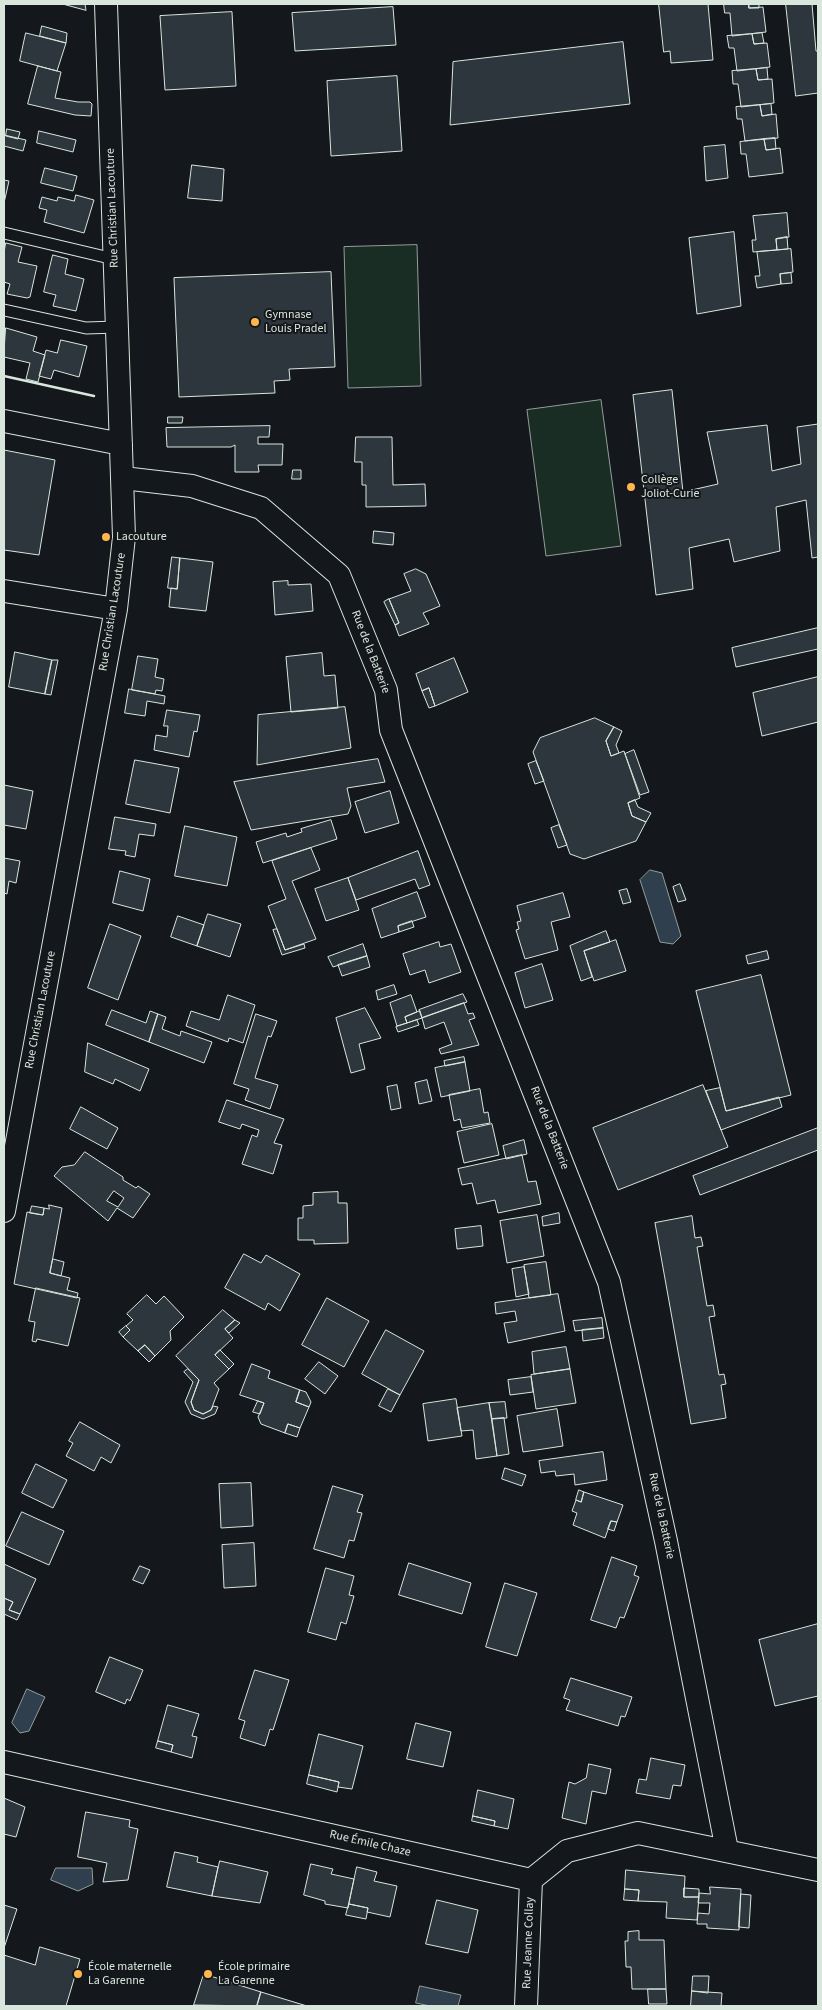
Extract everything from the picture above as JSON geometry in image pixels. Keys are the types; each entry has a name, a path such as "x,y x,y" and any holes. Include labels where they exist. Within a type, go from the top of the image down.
{"street":[{"name":"Rue Christian Lacouture","path":"4,1211 116,609 124,538 106,4"},
{"path":"4,421 121,444"},
{"name":"Rue de la Batterie","path":"123,478 192,486 261,508 339,575 386,690 391,730 610,1282 666,1541 727,1850"},
{"path":"4,591 116,609"},
{"name":"Rue Émile Chaze","path":"4,1762 531,1880"},
{"path":"531,1880 567,1851 638,1832 818,1870"},
{"name":"Rue Jeanne Collay","path":"526,2006 531,1880"}],"lane":[{"path":"4,233 114,259"},
{"path":"4,310 86,328 117,327"}],"green space":[{"path":"417,245 421,386 348,388 344,247"},
{"path":"601,400 621,546 546,556 527,410"}],"water":[{"path":"650,870 662,873 681,936 673,944 660,942 640,880"},
{"path":"27,1689 45,1697 29,1731 20,1733 12,1723"},
{"path":"56,1868 92,1868 93,1884 78,1891 51,1880"},
{"path":"420,1986 461,1995 458,2006 430,2006 416,2003"}],"building":[{"path":"63,4 85,4 86,10"},
{"path":"659,4 708,4 713,60 671,63 670,51 664,52"},
{"path":"724,4 749,4 749,8 763,7 766,32 732,36 730,13 725,13"},
{"path":"749,4 759,4 759,8 749,8"},
{"path":"786,4 812,4 816,51 818,51 818,93 796,96"},
{"path":"393,7 396,45 295,51 292,13"},
{"path":"232,12 236,86 165,90 160,16"},
{"path":"42,26 67,33 66,43 40,36"},
{"path":"26,33 66,43 57,71 20,61"},
{"path":"762,33 764,43 754,44 752,34"},
{"path":"752,34 754,44 767,43 770,67 737,71 734,48 729,48 727,36"},
{"path":"623,42 630,104 450,125 453,62"},
{"path":"38,66 61,72 55,98 90,102 92,104 91,116 75,115 28,104"},
{"path":"767,68 768,79 758,80 756,69"},
{"path":"756,69 758,80 772,79 774,103 741,107 738,84 733,84 732,71"},
{"path":"397,76 402,151 331,156 327,81"},
{"path":"771,104 772,114 762,116 760,105"},
{"path":"760,105 762,116 776,114 778,138 745,141 742,119 737,119 736,107"},
{"path":"7,129 20,132 18,139 6,136"},
{"path":"39,131 76,140 73,152 37,143"},
{"path":"4,135 26,140 23,151 4,146"},
{"path":"775,138 776,149 766,150 764,139"},
{"path":"764,139 766,150 780,148 783,173 749,177 746,154 741,154 740,142"},
{"path":"725,145 728,178 706,181 704,147"},
{"path":"192,165 224,169 222,201 188,198"},
{"path":"45,168 77,176 73,191 41,183"},
{"path":"4,180 9,181 4,203"},
{"path":"76,195 94,200 84,233 44,222 47,210 39,208 42,197 57,201 58,197 74,201"},
{"path":"787,213 789,237 776,239 777,250 753,252 752,240 756,240 753,216"},
{"path":"734,232 741,306 697,314 689,238"},
{"path":"787,237 788,249 777,250 776,239"},
{"path":"6,243 22,247 18,262 37,266 30,297 7,294 10,284 4,282"},
{"path":"791,249 793,272 780,274 781,284 757,288 755,276 760,276 757,252"},
{"path":"53,255 68,259 65,274 84,279 76,311 53,306 56,295 44,292"},
{"name":"Gymnase Louis Pradel","path":"331,272 335,367 289,369 290,380 274,381 275,393 179,397 174,278"},
{"path":"791,273 792,283 781,284 780,274"},
{"path":"6,328 37,337 33,351 45,355 38,382 26,379 30,363 4,357"},
{"path":"61,340 87,346 79,377 54,370 51,379 39,376 46,350 57,353"},
{"path":"672,390 683,492 718,484 707,432 767,425 772,471 801,464 797,427 818,424 818,557 812,558 806,500 776,507 780,551 734,562 729,539 689,548 693,589 656,595 633,395"},
{"path":"168,417 183,417 182,423 168,423"},
{"path":"270,426 269,437 258,437 258,444 283,444 282,465 258,465 259,472 235,472 235,445 231,447 167,447 166,428"},
{"path":"356,437 392,437 393,485 425,484 426,506 366,507 366,485 362,485 362,462 355,462"},
{"path":"4,450 55,460 39,555 4,550"},
{"path":"293,470 301,470 301,479 292,479"},
{"path":"374,531 394,533 393,545 373,543"},
{"path":"172,557 180,558 177,589 168,588"},
{"path":"180,558 213,562 206,611 169,607 171,588 177,589"},
{"path":"416,569 426,574 440,606 423,613 429,624 399,636 395,625 399,623 389,599 411,591 404,574"},
{"path":"288,581 288,585 311,584 313,611 275,615 273,582"},
{"path":"389,599 399,623 395,625 384,602"},
{"path":"818,628 818,649 736,667 732,648"},
{"path":"15,652 52,660 45,694 9,687"},
{"path":"322,653 324,676 335,675 338,708 291,712 286,657"},
{"path":"138,656 158,659 155,677 164,679 162,691 156,690 155,694 132,690"},
{"path":"454,658 468,692 435,706 429,688 422,691 416,674"},
{"path":"52,660 58,660 51,695 45,694"},
{"path":"818,677 818,722 762,736 753,693"},
{"path":"429,688 435,706 429,708 422,691"},
{"path":"129,689 165,696 164,704 147,701 145,716 125,713"},
{"path":"345,707 351,748 257,765 258,715"},
{"path":"167,710 200,715 197,732 194,731 189,757 154,750 156,735 167,737 168,726 164,726"},
{"path":"595,718 614,727 606,741 611,756 624,751 640,798 628,803 632,816 646,822 636,841 584,859 570,854 533,752 540,738"},
{"path":"614,727 622,731 616,745 619,753 611,756 606,741"},
{"path":"634,750 649,792 640,795 625,754"},
{"path":"378,759 385,782 347,788 351,806 348,814 251,830 234,782"},
{"path":"135,760 179,768 170,813 126,804"},
{"path":"536,761 544,781 535,784 528,764"},
{"path":"4,785 33,791 26,829 4,825"},
{"path":"390,791 399,823 365,833 355,802"},
{"path":"635,800 638,807 651,813 646,822 632,816 628,803"},
{"path":"115,817 156,824 154,836 139,834 135,857 125,855 126,851 109,849"},
{"path":"331,820 337,839 263,863 256,842 286,833 287,837 302,832 301,829"},
{"path":"559,825 567,845 558,848 551,828"},
{"path":"185,826 237,837 227,886 175,876"},
{"path":"311,848 320,870 292,881 316,939 285,950 268,906 286,899 272,861"},
{"path":"418,851 430,885 419,889 415,879 356,900 348,878"},
{"path":"4,858 20,861 16,883 9,881 7,894 4,893"},
{"path":"120,871 150,879 143,911 113,903"},
{"path":"348,878 359,910 326,921 315,889"},
{"path":"680,884 686,900 678,902 673,887"},
{"path":"627,889 631,902 623,904 619,891"},
{"path":"417,892 426,917 398,926 399,932 381,938 372,909"},
{"path":"563,893 570,917 551,922 558,950 525,959 516,930 519,929 517,922 521,921 517,906"},
{"path":"208,914 241,924 230,957 197,946"},
{"path":"178,916 204,925 197,946 171,937"},
{"path":"412,921 414,927 399,932 398,926"},
{"path":"110,924 141,936 118,1000 88,988"},
{"path":"277,929 285,950 304,944 305,948 282,955 273,930"},
{"path":"606,931 610,942 584,951 592,977 581,981 570,946"},
{"path":"616,940 626,971 594,981 584,951"},
{"path":"439,942 440,947 451,944 461,972 429,983 425,970 410,975 403,954"},
{"path":"363,944 367,956 333,967 328,957"},
{"path":"767,951 769,959 748,964 746,956"},
{"path":"367,956 370,967 342,976 338,965"},
{"path":"542,964 553,1000 525,1008 515,973"},
{"path":"761,975 791,1095 726,1111 696,991"},
{"path":"394,985 397,994 378,1000 376,991"},
{"path":"463,994 467,1002 422,1018 419,1010"},
{"path":"228,995 255,1005 243,1043 229,1038 228,1042 186,1026 191,1011 219,1020"},
{"path":"411,995 417,1012 405,1017 407,1023 397,1026 390,1003"},
{"path":"464,1003 468,1014 473,1013 475,1018 469,1020 479,1045 441,1054 439,1049 452,1044 444,1022 425,1029 422,1018"},
{"path":"365,1008 381,1038 359,1044 365,1069 351,1073 336,1018"},
{"path":"112,1010 146,1023 150,1011 158,1014 149,1042 106,1025"},
{"path":"420,1011 422,1018 407,1023 405,1017"},
{"path":"158,1014 166,1017 162,1029 180,1036 181,1031 212,1042 204,1063 149,1042"},
{"path":"256,1014 277,1021 271,1037 268,1036 255,1078 278,1085 270,1109 245,1100 249,1089 234,1084"},
{"path":"417,1020 419,1025 398,1032 396,1027"},
{"path":"88,1043 149,1069 140,1091 115,1079 113,1084 85,1072"},
{"path":"464,1057 465,1062 445,1066 444,1061"},
{"path":"465,1062 470,1091 441,1097 435,1068"},
{"path":"427,1080 432,1101 419,1104 415,1083"},
{"path":"397,1085 401,1108 391,1110 387,1087"},
{"path":"703,1085 728,1147 618,1190 593,1128"},
{"path":"720,1088 726,1111 779,1097 782,1107 721,1130 706,1091"},
{"path":"480,1089 484,1113 488,1112 490,1123 462,1128 460,1119 454,1121 449,1095"},
{"path":"227,1100 284,1119 274,1143 282,1145 273,1174 242,1164 252,1135 257,1137 259,1130 242,1124 240,1129 219,1122"},
{"path":"81,1107 118,1128 107,1149 70,1129"},
{"path":"492,1124 499,1155 464,1163 457,1132"},
{"path":"818,1128 818,1150 700,1195 693,1176"},
{"path":"524,1140 527,1154 506,1159 503,1146"},
{"path":"85,1152 123,1177 123,1180 136,1188 138,1186 150,1194 133,1218 117,1208 108,1221 54,1176 62,1167 74,1165","holes":["114,1191 124,1198 118,1207 107,1201"]},
{"path":"522,1155 528,1182 536,1181 541,1204 498,1213 495,1200 477,1204 472,1183 462,1185 458,1169"},
{"path":"338,1192 338,1203 347,1203 348,1243 314,1244 314,1240 298,1240 298,1218 303,1218 303,1206 313,1205 313,1193"},
{"path":"49,1205 62,1208 50,1273 70,1278 67,1290 78,1293 77,1298 14,1284 27,1212 43,1215 44,1208 49,1209"},
{"path":"32,1206 44,1208 43,1215 30,1213"},
{"path":"559,1213 560,1223 543,1226 542,1217"},
{"path":"537,1215 544,1256 507,1263 500,1221"},
{"path":"692,1216 695,1238 701,1237 703,1246 697,1247 707,1306 713,1305 715,1316 709,1317 719,1375 724,1374 726,1384 721,1385 726,1418 691,1424 655,1223"},
{"path":"481,1226 483,1246 457,1249 455,1229"},
{"path":"244,1254 261,1263 266,1255 300,1274 280,1311 268,1303 265,1310 225,1288"},
{"path":"53,1259 64,1262 61,1276 50,1273"},
{"path":"546,1262 551,1295 529,1298 524,1265"},
{"path":"524,1267 529,1294 516,1297 512,1269"},
{"path":"36,1288 80,1298 68,1346 37,1339 36,1342 32,1341 35,1322 29,1321"},
{"path":"558,1294 565,1331 508,1343 504,1323 517,1321 515,1311 496,1314 495,1303"},
{"path":"147,1295 156,1304 164,1296 184,1317 170,1331 171,1340 155,1356 145,1345 138,1351 123,1337 130,1330 126,1326 133,1320 127,1314"},
{"path":"327,1298 369,1321 344,1367 302,1345"},
{"path":"223,1310 235,1320 225,1329 233,1338 215,1355 229,1369 214,1383 219,1389 211,1410 203,1414 194,1410 191,1402 199,1380 176,1356"},
{"path":"602,1318 603,1328 575,1331 573,1321"},
{"path":"235,1320 240,1323 229,1333 225,1329"},
{"path":"126,1326 130,1330 123,1337 119,1332"},
{"path":"603,1328 604,1338 583,1341 582,1330"},
{"path":"386,1330 424,1351 400,1395 362,1374"},
{"path":"145,1345 155,1356 149,1362 138,1351"},
{"path":"566,1347 570,1369 534,1374 532,1352"},
{"path":"220,1350 234,1364 229,1369 215,1355"},
{"path":"319,1362 338,1376 325,1394 305,1379"},
{"path":"252,1364 270,1371 268,1378 300,1390 296,1402 309,1407 300,1428 288,1424 285,1433 261,1424 258,1417 264,1403 240,1395"},
{"path":"188,1369 199,1380 191,1402 194,1410 203,1414 211,1410 213,1406 218,1407 215,1414 203,1419 191,1414 185,1402 193,1382 184,1372"},
{"path":"570,1369 576,1403 536,1409 531,1375"},
{"path":"531,1377 533,1392 510,1395 508,1380"},
{"path":"388,1389 400,1395 391,1412 379,1406"},
{"path":"300,1390 306,1392 311,1402 309,1407 296,1402"},
{"path":"456,1399 462,1436 428,1441 423,1404"},
{"path":"258,1401 264,1403 260,1414 253,1412"},
{"path":"505,1402 507,1418 492,1419 489,1403"},
{"path":"489,1403 497,1456 476,1459 473,1430 461,1431 457,1408"},
{"path":"557,1409 563,1446 523,1452 517,1416"},
{"path":"504,1418 509,1454 497,1456 492,1419"},
{"path":"80,1422 120,1445 111,1463 101,1457 94,1471 66,1456 73,1443 69,1441"},
{"path":"288,1424 300,1428 297,1437 285,1433"},
{"path":"603,1452 607,1480 575,1485 574,1474 556,1476 555,1471 541,1473 539,1461"},
{"path":"36,1464 67,1480 53,1508 22,1493"},
{"path":"505,1468 526,1475 522,1486 502,1479"},
{"path":"251,1483 253,1526 221,1528 219,1484"},
{"path":"333,1486 363,1495 357,1512 362,1513 354,1541 349,1540 344,1558 314,1549"},
{"path":"579,1490 584,1492 581,1502 576,1500"},
{"path":"584,1492 623,1505 617,1522 611,1521 605,1538 573,1525 577,1513 572,1511 576,1500 581,1502"},
{"path":"22,1512 64,1531 49,1565 6,1546"},
{"path":"611,1521 617,1522 614,1531 608,1529"},
{"path":"254,1543 256,1586 224,1588 222,1545"},
{"path":"612,1557 637,1566 634,1575 639,1577 624,1618 620,1617 616,1628 591,1620"},
{"path":"409,1563 471,1583 462,1614 399,1595"},
{"path":"4,1564 36,1579 20,1614 9,1610 13,1602 4,1598"},
{"path":"140,1566 150,1570 143,1584 133,1580"},
{"path":"326,1568 354,1576 349,1595 354,1596 346,1624 341,1622 336,1640 308,1632"},
{"path":"505,1583 537,1593 517,1656 486,1647"},
{"path":"4,1598 13,1602 9,1610 20,1614 17,1620 4,1614"},
{"path":"818,1624 818,1696 775,1706 759,1640"},
{"path":"110,1657 143,1670 130,1701 127,1699 125,1704 96,1692"},
{"path":"255,1670 289,1680 273,1730 270,1729 265,1746 240,1738 245,1721 239,1719"},
{"path":"571,1678 632,1697 625,1717 621,1716 618,1726 566,1710 570,1700 564,1698"},
{"path":"168,1705 199,1714 192,1736 197,1737 192,1758 171,1752 173,1745 158,1741"},
{"path":"416,1723 451,1732 443,1767 407,1759"},
{"path":"319,1734 363,1746 352,1789 338,1787 339,1782 309,1775"},
{"path":"158,1741 173,1745 171,1752 156,1748"},
{"path":"651,1758 685,1765 681,1786 673,1785 670,1799 636,1793 639,1779 646,1780"},
{"path":"589,1764 611,1769 606,1794 592,1791 586,1824 562,1818 569,1782 575,1784 586,1778"},
{"path":"309,1775 339,1782 337,1792 307,1784"},
{"path":"478,1790 514,1799 508,1829 494,1826 495,1821 473,1816"},
{"path":"4,1798 25,1807 16,1837 4,1834"},
{"path":"86,1812 130,1820 129,1827 138,1829 128,1880 103,1882 107,1863 78,1857"},
{"path":"473,1816 495,1821 494,1826 472,1821"},
{"path":"175,1852 198,1857 197,1862 218,1867 212,1896 167,1887"},
{"path":"220,1861 268,1872 260,1903 212,1896"},
{"path":"311,1864 333,1869 331,1874 354,1879 348,1908 325,1904 325,1901 304,1895"},
{"path":"357,1867 377,1872 374,1881 397,1886 390,1917 367,1912 368,1908 349,1904"},
{"path":"626,1870 685,1876 684,1897 699,1897 697,1920 666,1918 667,1902 638,1901 639,1890 625,1889"},
{"path":"710,1887 741,1889 739,1930 707,1928 707,1924 697,1924 698,1913 709,1914 710,1903 698,1903 699,1893 710,1894"},
{"path":"684,1888 699,1889 699,1897 684,1897"},
{"path":"625,1889 639,1890 638,1901 624,1900"},
{"path":"741,1894 751,1895 749,1928 739,1927"},
{"path":"437,1900 478,1910 468,1953 426,1944"},
{"path":"349,1904 368,1908 366,1919 346,1915"},
{"path":"4,1905 17,1909 4,1948"},
{"path":"639,1931 639,1940 664,1940 666,1989 632,1989 631,1967 626,1967 625,1941 628,1941 628,1932"},
{"path":"40,1947 80,1959 66,2006 4,2006 4,1955 35,1965"},
{"path":"204,1974 261,1992 257,2006 194,2005"},
{"path":"693,1976 709,1976 708,1993 692,1991"},
{"path":"648,1989 666,1989 667,2004 649,2004"},
{"path":"692,1991 722,1993 721,2006 691,2006"},
{"path":"261,1992 307,2006 257,2006"}],"wall":[{"path":"4,376 94,396"}],"place":[{"name":"Gymnase Louis Pradel","path":"255,322"},
{"name":"Collège Joliot-Curie","path":"631,487"},
{"name":"Lacouture","path":"106,537"},
{"name":"École maternelle La Garenne","path":"78,1974"},
{"name":"École primaire La Garenne","path":"208,1974"}]}
